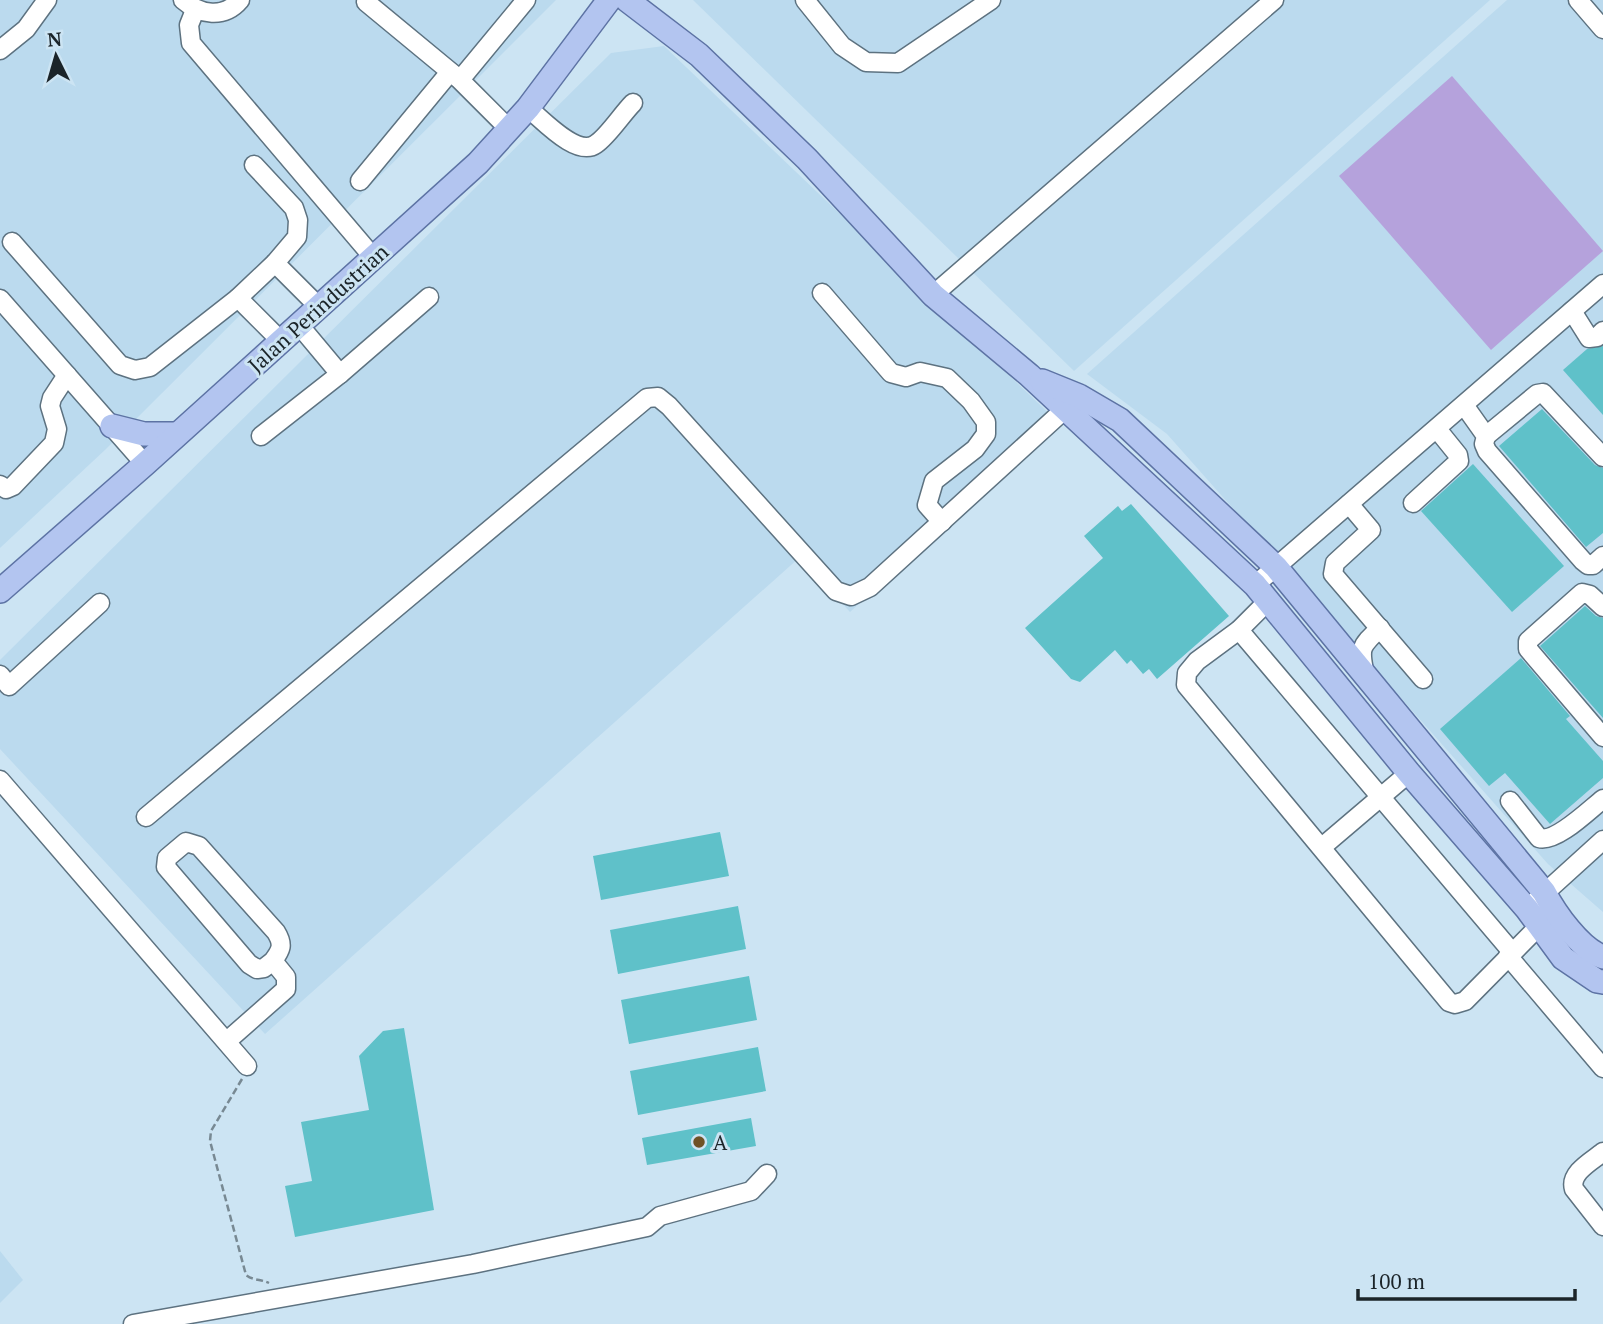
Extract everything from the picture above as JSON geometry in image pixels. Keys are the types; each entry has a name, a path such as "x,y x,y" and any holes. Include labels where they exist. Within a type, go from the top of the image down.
{"main road":[{"name":"Jalan Perindustrian","path":"0,591 145,464 478,163 528,108 609,0"},
{"path":"627,0 709,64 807,159 933,295 1029,375 1072,403 1261,593 1409,772 1541,910 1603,957"},
{"path":"1072,403 1120,420 1276,567 1365,675 1541,910 1563,958 1597,981 1603,982"},
{"path":"112,426 144,434 177,434"}],"street":[{"path":"0,50 26,29 47,0"},
{"path":"240,0 234,7 215,14 189,5 191,43 373,257"},
{"path":"360,181 454,75 464,75 526,0"},
{"path":"805,0 842,46 866,62 882,63 898,63 916,53 991,0"},
{"path":"933,295 1274,0"},
{"path":"1578,0 1603,29"},
{"path":"366,2 454,75 509,129"},
{"path":"528,108 573,145 586,148 596,144 632,103"},
{"path":"12,242 120,365 135,370 150,367 238,298 275,264 297,237 298,220 294,208 254,165"},
{"path":"275,264 319,307"},
{"path":"1603,284 1276,567 1240,630 1197,661 1187,674 1186,685 1449,1002 1455,1004 1465,1001 1510,954 1541,910 1603,840"},
{"path":"822,293 891,373 906,377 920,372 947,377 971,401 986,422 986,434 975,449 934,481 927,505 942,522"},
{"path":"261,436 340,374 429,297"},
{"path":"238,298 281,341"},
{"path":"0,299 145,464"},
{"path":"1572,311 1589,338 1597,337 1603,331"},
{"path":"299,325 340,374"},
{"path":"0,485 6,489 13,486 54,443 57,429 50,406 67,375"},
{"path":"1603,457 1543,393 1537,394 1486,436 1484,444 1487,452 1583,561 1593,565 1603,556"},
{"path":"146,817 648,398 659,397 669,406 836,591 851,596 870,587 1072,403"},
{"path":"1464,405 1486,436"},
{"path":"1413,503 1459,461 1458,455 1437,429"},
{"path":"1349,504 1371,530 1335,563 1333,573 1423,679"},
{"path":"1603,607 1590,594 1582,593 1528,641 1528,649 1603,737"},
{"path":"0,676 9,687 100,603"},
{"path":"1365,675 1361,654 1363,644 1380,628"},
{"path":"1240,630 1603,1068"},
{"path":"1322,847 1409,772"},
{"path":"0,780 247,1066"},
{"path":"1510,801 1539,838 1545,840 1556,836 1603,799"},
{"path":"186,842 199,846 276,933 282,948 273,961 257,970 249,964 166,867 167,858 186,842"},
{"path":"227,1041 286,989 286,976 273,961"},
{"path":"1603,1152 1574,1176 1572,1182 1574,1189 1603,1226"},
{"path":"133,1324 474,1264 647,1227 660,1216 751,1191 767,1174"}],"path":[{"path":"247,1066 211,1131 210,1141 246,1275 254,1281 264,1281 273,1286 277,1297"}],"shaded area":[{"path":"0,0 556,0 106,449 0,548"},
{"path":"693,0 1490,0 1074,371"},
{"path":"1507,0 1603,0 1603,912 1548,864 1167,434 1087,374"},
{"path":"664,46 1057,421 850,612 800,557 265,1034 0,749 0,660 611,53"},
{"path":"1452,76 1603,251 1491,350 1339,176"},
{"path":"0,1251 23,1280 0,1303"}],"building":[{"path":"1603,346 1603,415 1563,370 1587,349"},
{"path":"1542,409 1595,465 1603,468 1603,533 1586,547 1499,446"},
{"path":"1473,464 1564,566 1512,612 1421,511"},
{"path":"1131,504 1229,616 1157,679 1149,669 1143,674 1131,660 1127,664 1115,650 1080,682 1071,679 1025,628 1103,558 1084,536 1118,506 1122,511"},
{"path":"1585,606 1596,616 1603,618 1603,718 1540,646"},
{"path":"1521,658 1570,716 1566,719 1603,761 1603,778 1550,824 1505,773 1489,786 1440,729"},
{"path":"720,832 729,876 601,900 593,856"},
{"path":"738,906 746,949 618,974 610,930"},
{"path":"749,976 757,1020 629,1044 621,1000"},
{"path":"404,1028 434,1210 295,1237 285,1186 312,1181 301,1122 369,1110 359,1056 383,1031"},
{"path":"758,1047 766,1091 638,1115 630,1071"},
{"name":"A","path":"751,1118 756,1146 647,1165 642,1138"}],"place":[{"name":"A","path":"699,1142"}]}
